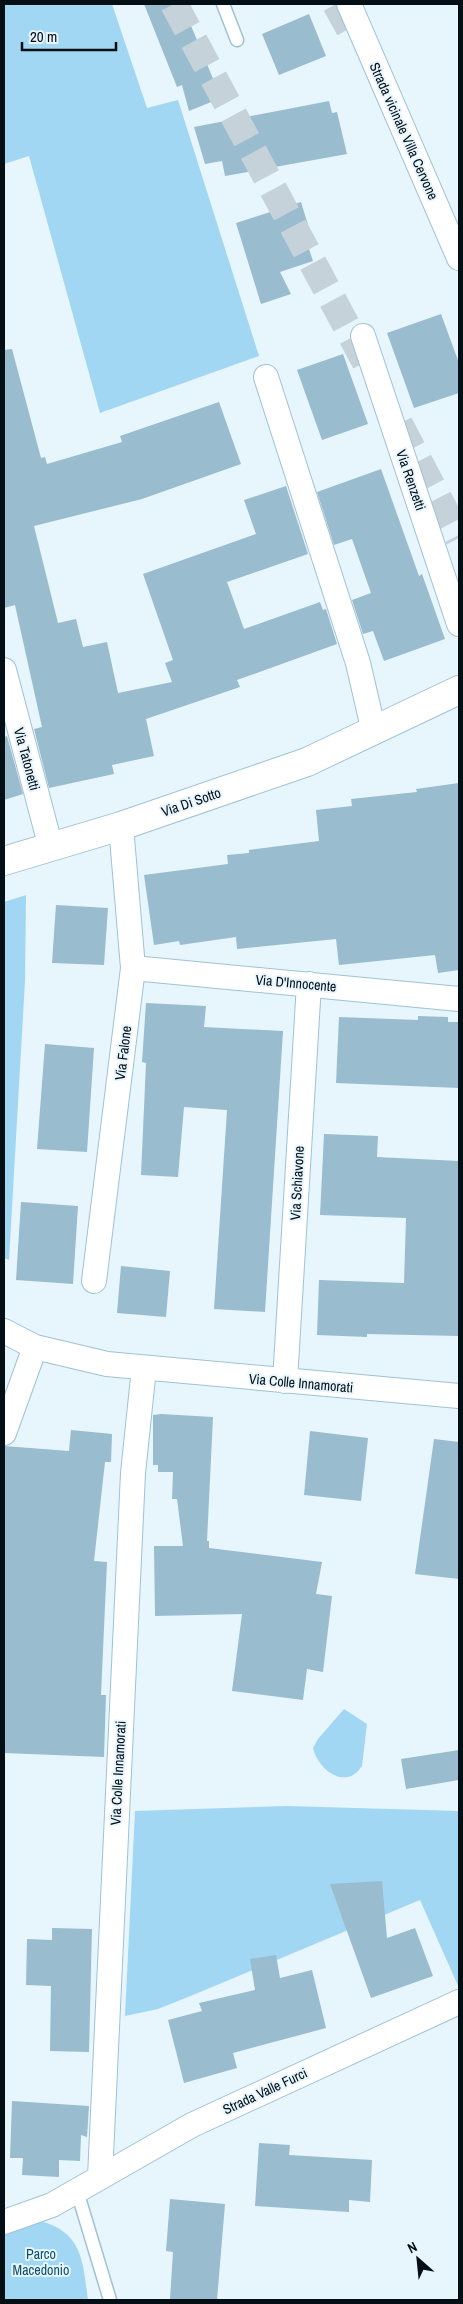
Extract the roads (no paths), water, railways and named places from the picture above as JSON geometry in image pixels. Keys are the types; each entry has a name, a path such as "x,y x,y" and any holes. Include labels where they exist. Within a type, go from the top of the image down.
{"street":[{"name":"Strada vicinale Villa Cervone","path":"349,4 459,258"},
{"name":"Via Renzetti","path":"363,336 459,624"},
{"path":"266,377 358,663 374,732"},
{"name":"Via Tatonetti","path":"4,670 51,848"},
{"name":"Via Di Sotto","path":"4,861 121,826 307,762 374,732 459,690"},
{"name":"Via Falone","path":"94,1281 133,968 121,826"},
{"name":"Via D'Innocente","path":"133,968 459,999"},
{"name":"Via Schiavone","path":"284,1381 309,984"},
{"name":"Via Colle Innamorati","path":"4,1331 35,1347 107,1364 459,1396"},
{"path":"4,1433 35,1347"},
{"name":"Via Colle Innamorati","path":"100,2177 133,1473 144,1368"},
{"name":"Strada Valle Furci","path":"4,2222 52,2205 192,2125 459,2002"}],"lane":[{"path":"223,4 237,40"},
{"path":"77,2191 110,2300"}],"tunnel":[{"path":"174,4 369,368"},
{"path":"336,4 356,40"},
{"path":"399,424 459,538"}],"park label":[{"name":"Parco Macedonio","path":"41,2262"}]}
